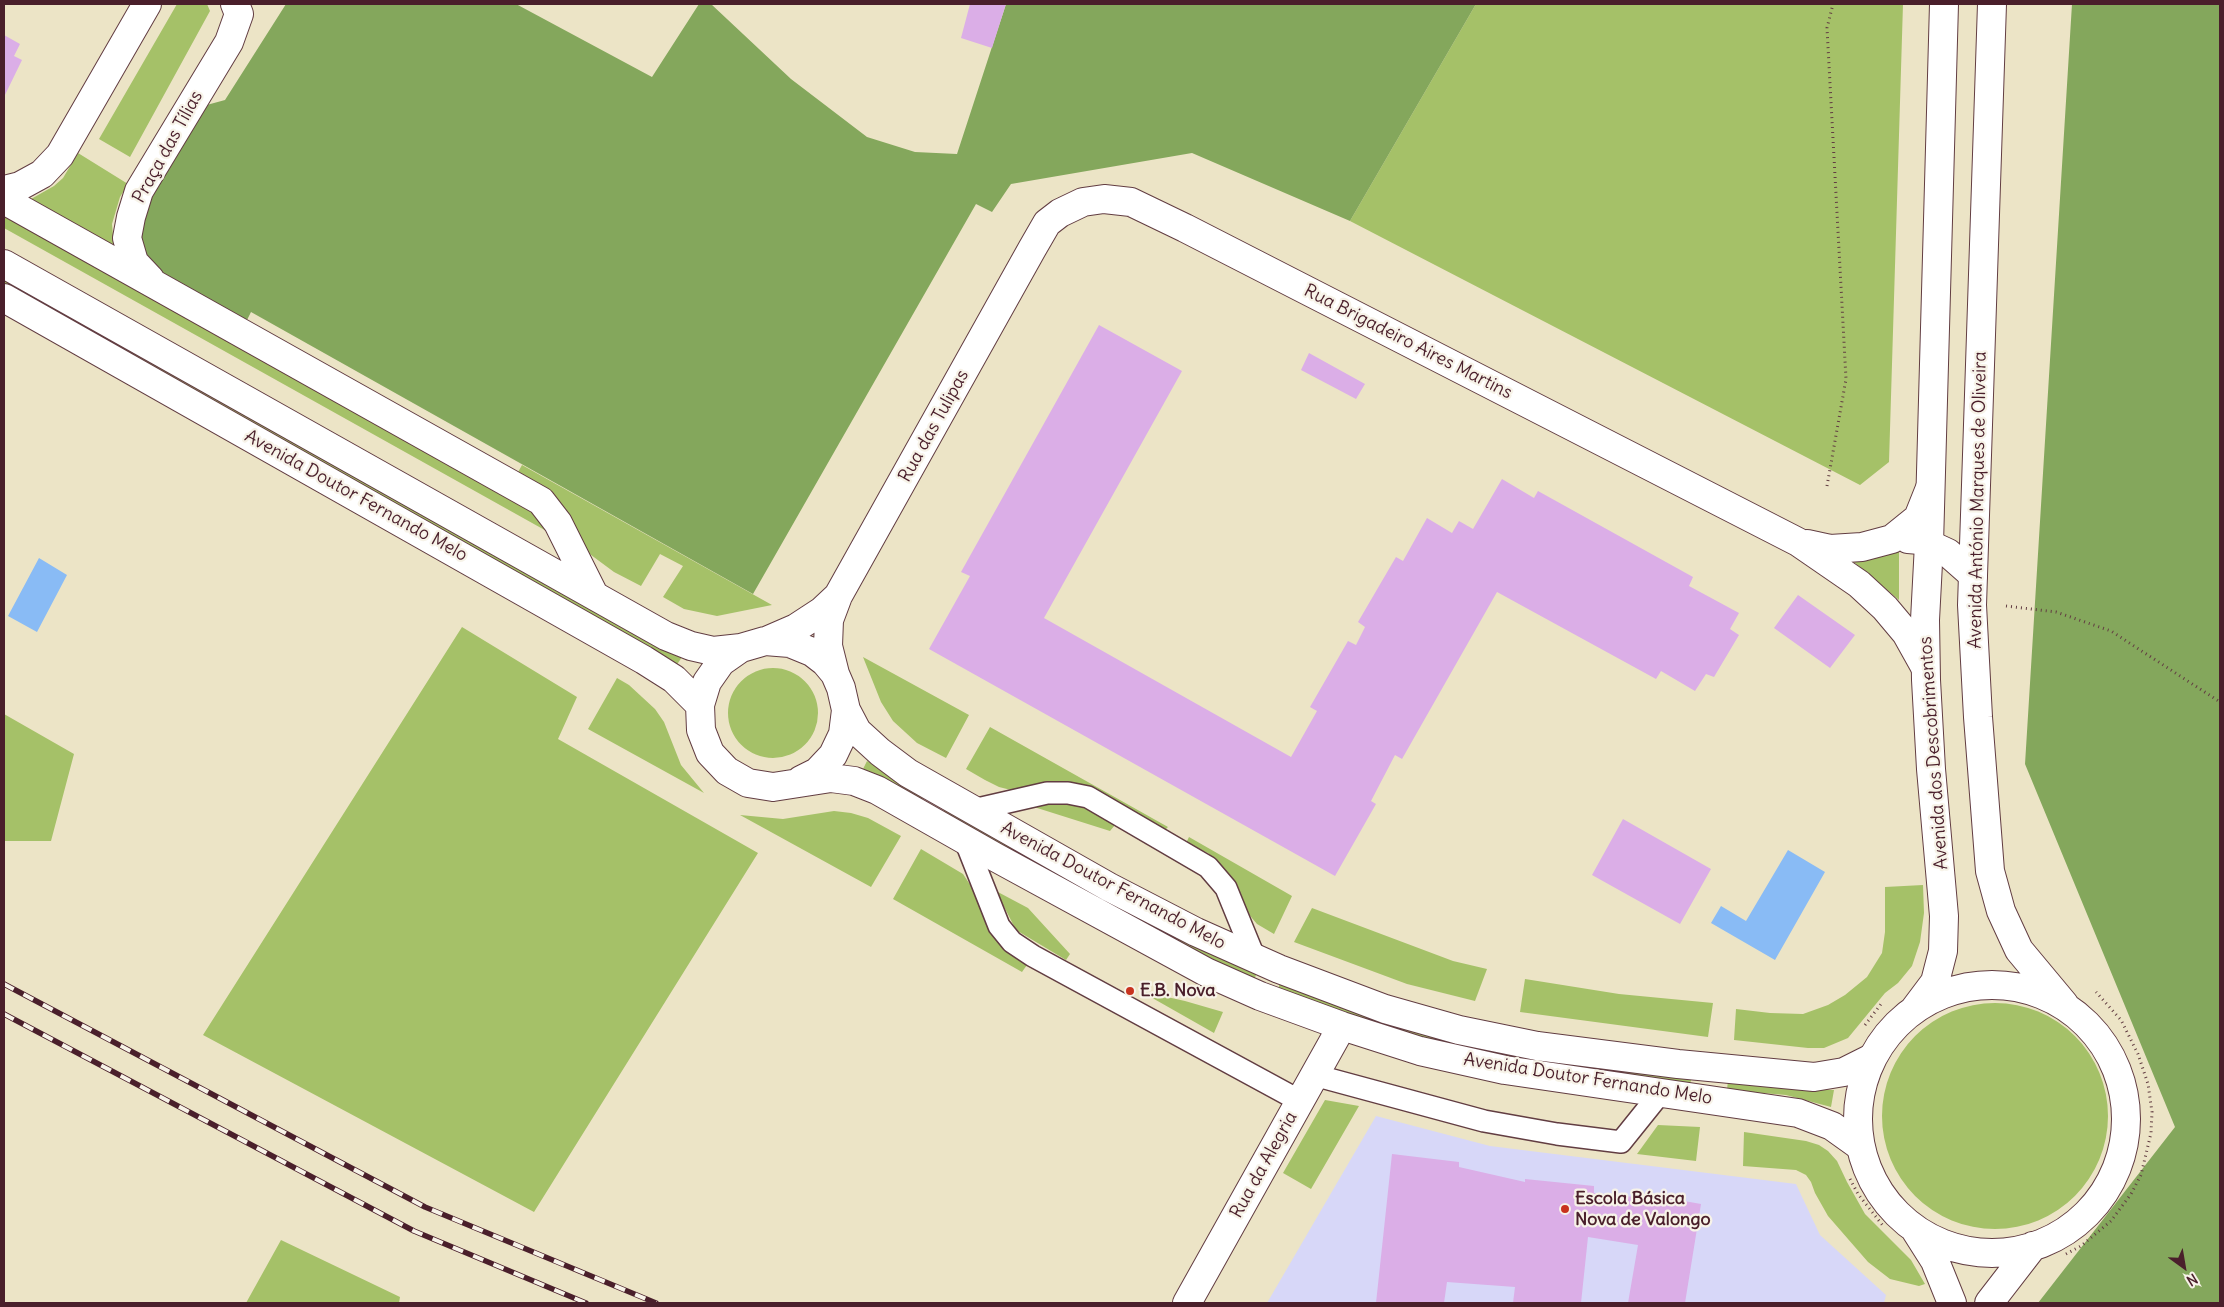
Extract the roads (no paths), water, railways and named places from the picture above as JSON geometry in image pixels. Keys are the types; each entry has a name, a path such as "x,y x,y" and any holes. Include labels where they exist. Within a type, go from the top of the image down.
{"street":[{"path":"4,190 20,186 42,174 60,156 147,4"},
{"name":"Praça das Tílias","path":"158,287 134,262 127,238 130,217 139,191 229,42 239,14 235,4"},
{"path":"1930,488 1944,4"},
{"name":"Avenida António Marques de Oliveira","path":"1992,4 1972,605 1990,871 2001,911 2019,950 2064,1004"},
{"name":"Rua Brigadeiro Aires Martins","path":"1028,256 1047,223 1060,213 1083,202 1104,199 1131,202 1186,228 1798,542 1859,584 1885,608 1906,633 1926,667"},
{"path":"4,200 541,501 558,524 594,595"},
{"name":"Rua das Tulipas","path":"838,596 1028,256"},
{"name":"Avenida Doutor Fernando Melo","path":"4,264 666,636 691,646 712,651 753,645 790,643 812,652 825,662 835,674 841,688 846,710 857,731 880,752 908,773 1126,896 1196,932 1255,959 1385,1008 1459,1030 1537,1046 1678,1064 1814,1077 1844,1072 1872,1058"},
{"name":"Avenida Doutor Fernando Melo","path":"4,298 644,660 674,679 700,705"},
{"name":"Rua Brigadeiro Aires Martins","path":"1892,539 1918,518 1930,488"},
{"name":"Avenida dos Descobrimentos","path":"1914,1010 1935,982 1943,951 1944,916 1931,769 1926,667 1925,620 1930,488"},
{"name":"Rua Brigadeiro Aires Martins","path":"1798,542 1830,548 1862,547 1892,539 1920,540 1948,553 1973,574"},
{"path":"753,645 796,628 815,616 838,596"},
{"path":"835,674 828,646 829,620 838,596"},
{"name":"Avenida Doutor Fernando Melo","path":"753,645 722,662 707,682 700,705 701,730 710,753 727,771 748,783 773,787 830,778 854,781 877,790 1206,972 1260,996 1342,1026 1420,1050 1505,1070 1662,1091 1798,1113 1832,1126 1860,1146"},
{"name":"Avenida Doutor Fernando Melo","path":"796,783 817,772 832,755 843,734 846,710"},
{"path":"1977,984 2022,987 2064,1004 2098,1034 2120,1073 2128,1118 2120,1162 2098,1202 2065,1233 2024,1250 1980,1254 1938,1242 1901,1219 1874,1185 1860,1146 1858,1100 1872,1058 1898,1022 1934,997 1977,984"},
{"name":"Rua da Alegria","path":"1187,1303 1342,1026"},
{"path":"1914,1228 1935,1260 1952,1303"},
{"path":"1989,1303 2034,1246"}],"lane":[{"name":"Avenida Doutor Fernando Melo","path":"973,810 1047,793 1068,793 1088,798 1208,867 1226,888 1255,959"},
{"path":"965,840 999,926 1012,942 1033,956 1300,1101"},
{"path":"1314,1075 1484,1121 1557,1134 1621,1142 1662,1091"}],"water":[{"path":"39,558 67,575 37,632 8,616"},
{"path":"1788,850 1825,872 1775,960 1711,923 1721,906 1746,921"}],"railway":[{"path":"4,984 425,1207 656,1303"},
{"path":"4,1014 414,1231 586,1303"}],"place":[{"name":"E.B. Nova","path":"1130,991"},
{"name":"Escola Básica Nova de Valongo","path":"1565,1209"}]}
